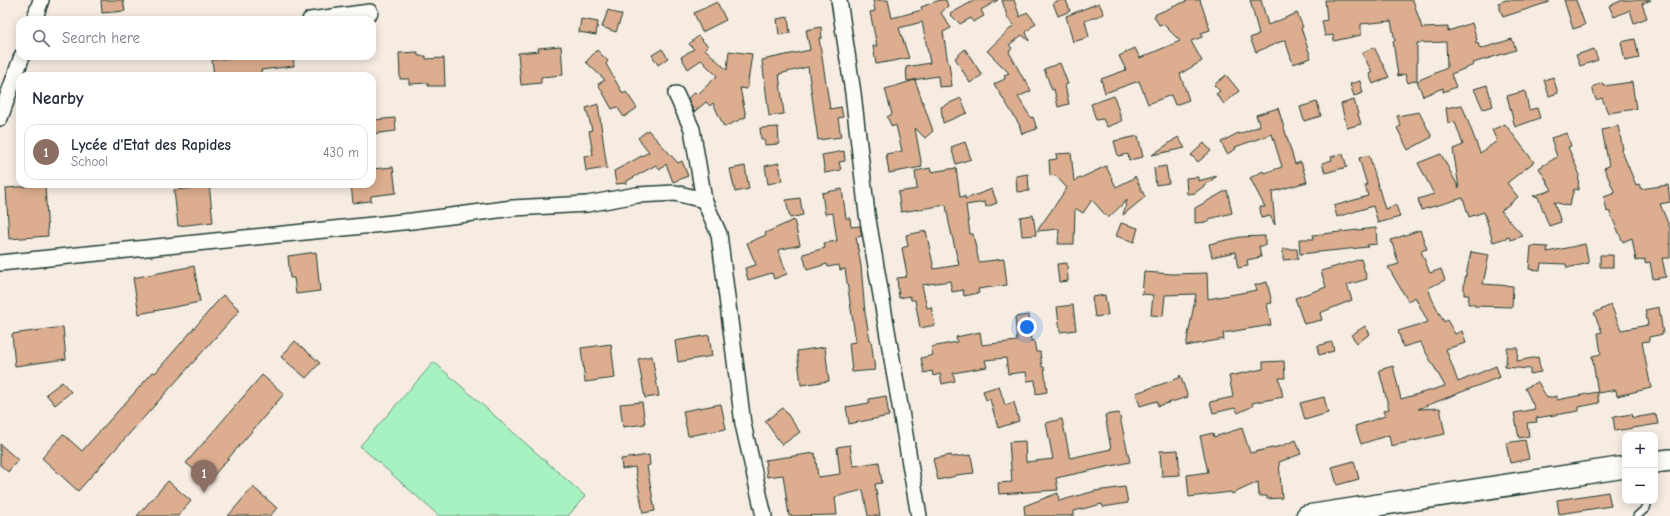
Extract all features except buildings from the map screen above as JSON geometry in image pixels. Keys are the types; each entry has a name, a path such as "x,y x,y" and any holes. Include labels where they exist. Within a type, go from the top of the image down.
{"main road":[{"path":"1658,462 1670,460"},
{"path":"1307,516 1377,508 1622,467"}],"street":[{"path":"36,16 42,0"},
{"path":"839,0 853,93 867,214 919,516"},
{"path":"340,16 370,12"},
{"path":"16,72 21,60"},
{"path":"0,118 16,73"},
{"path":"676,94 692,129 704,200 719,234 743,424 764,516"},
{"path":"0,263 412,221 513,208 587,204 637,195 675,193 704,200"}],"lane":[{"path":"1637,516 1646,508 1647,504"}],"green space":[{"path":"434,362 585,496 568,516 439,516 360,446"}],"place":[{"name":"Lycée d'Etat des Rapides","path":"204,493"}]}
